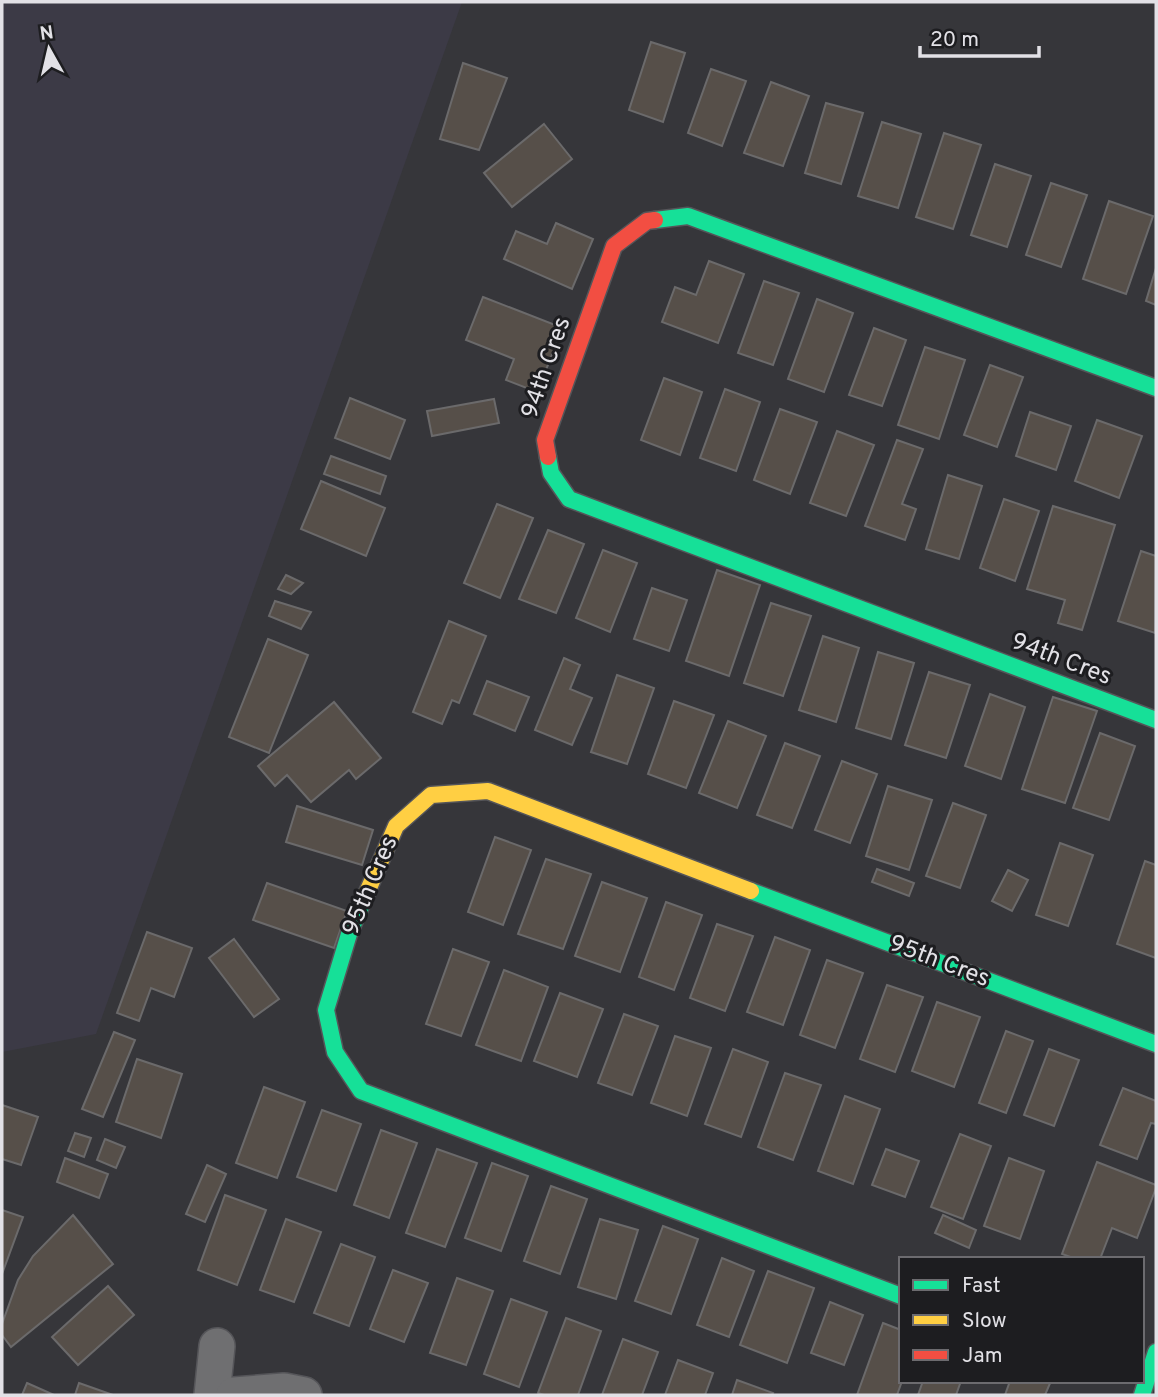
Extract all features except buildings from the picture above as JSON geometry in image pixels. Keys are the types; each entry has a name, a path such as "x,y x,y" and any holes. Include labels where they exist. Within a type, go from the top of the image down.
{"street":[{"name":"94th Cres","path":"1156,388 688,216 647,221 614,246 545,440 551,473 569,499 1156,720"},
{"name":"95th Cres","path":"899,1295 361,1091 335,1052 326,1010 349,934 396,826 431,795 488,791 1156,1044"},
{"path":"212,1395 218,1346"},
{"path":"1142,1389 1156,1352"},
{"path":"234,1395 284,1391 304,1395"}],"shaded area":[{"path":"2,2 462,2 96,1034 2,1052"}],"traffic: fast":[{"path":"655,220 688,216 1156,388"},
{"path":"548,457 551,473 569,499 1156,720"},
{"path":"751,891 1156,1044"},
{"path":"365,897 349,934 326,1010 335,1052 361,1091 899,1295"},
{"path":"1142,1395 1156,1352"}],"traffic: slow":[{"path":"365,897 396,826 431,795 488,791 751,891"}],"traffic: jam":[{"path":"548,457 545,440 614,246 647,221 655,220"}]}
